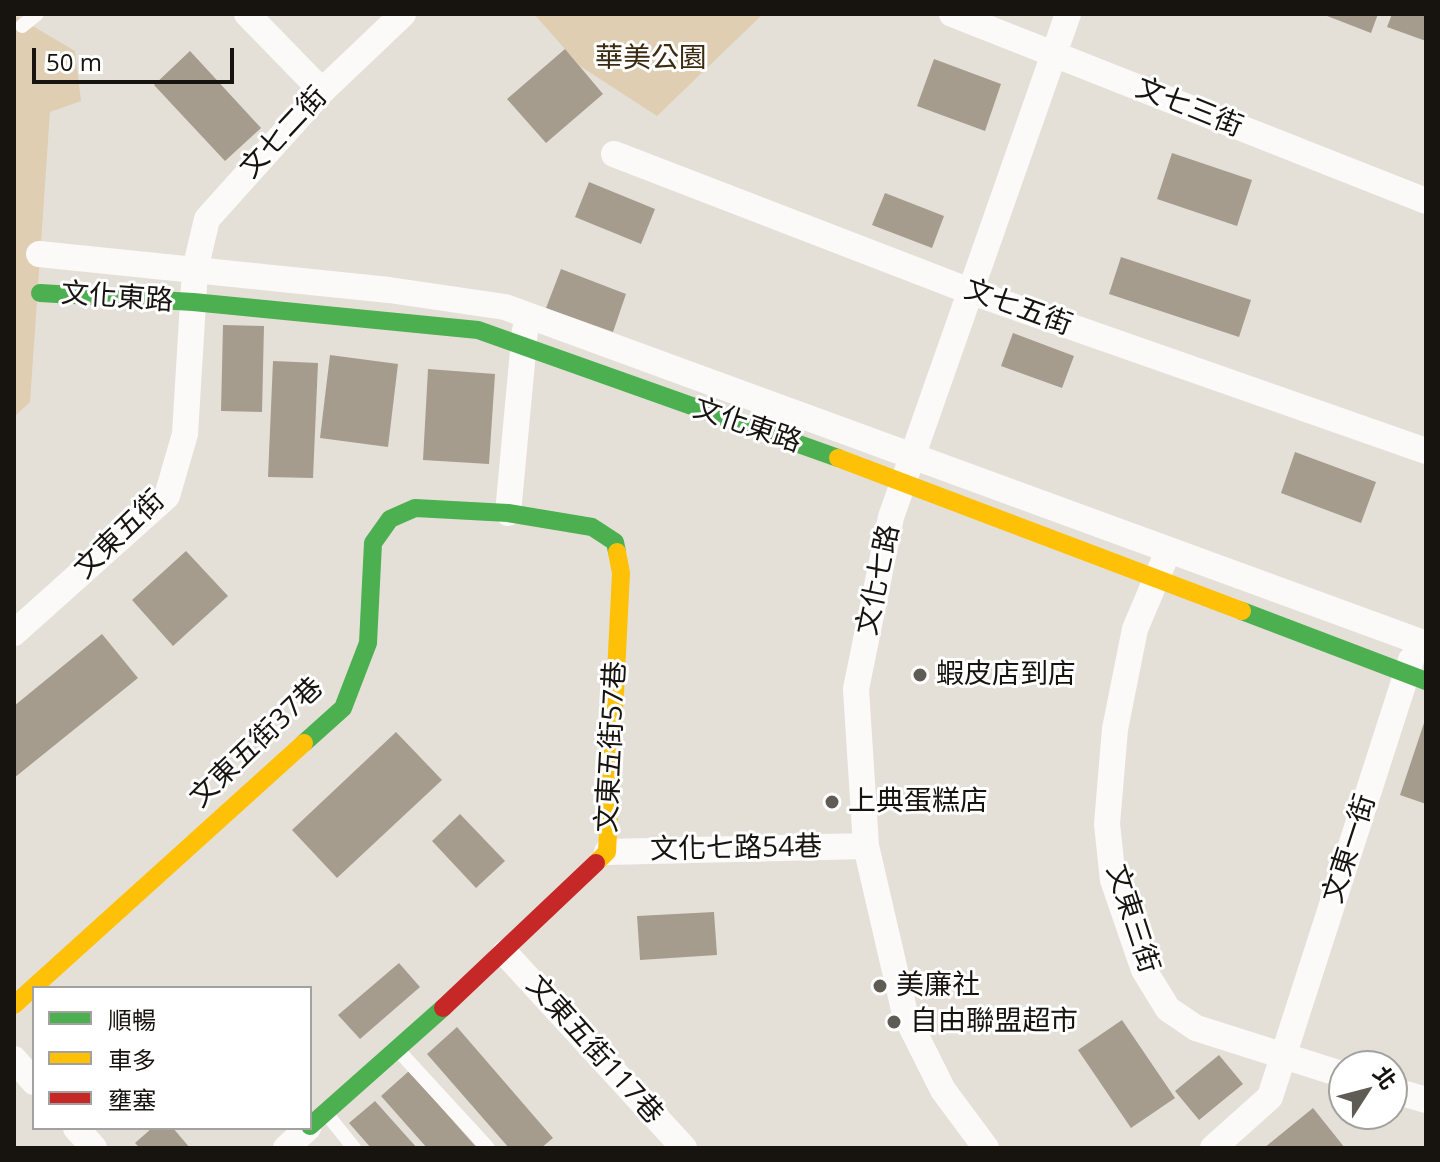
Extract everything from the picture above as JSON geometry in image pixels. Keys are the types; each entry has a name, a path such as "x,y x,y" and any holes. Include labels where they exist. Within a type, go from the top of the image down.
{"street":[{"path":"247,14 322,91"},
{"name":"文七二街","path":"195,270 207,219 322,91 403,14"},
{"name":"文七三街","path":"952,14 1426,201"},
{"name":"文化七路","path":"986,1148 943,1090 905,1014 866,846 856,689 891,517 1068,14"},
{"name":"文七五街","path":"614,154 972,292 1426,451"},
{"name":"文化東路","path":"39,254 389,290 505,307 908,470 1159,576 1416,678"},
{"name":"文東五街","path":"14,633 167,496 185,434 195,270"},
{"name":"文化東路","path":"40,293 193,302 478,330 908,470 1168,549 1421,643"},
{"path":"508,513 527,315"},
{"name":"文東五街37巷","path":"35,986 343,708 368,643 373,543 390,519 415,508 508,513"},
{"name":"文東五街57巷","path":"314,1122 505,953 607,852 621,573 615,542 592,527 508,513"},
{"name":"文東三街","path":"1168,549 1135,629 1115,729 1107,824 1113,880 1144,970 1168,1009 1196,1028 1328,1070"},
{"name":"文東一街","path":"1213,1148 1270,1097 1416,678 1421,643"},
{"name":"文化七路54巷","path":"607,852 866,846"},
{"name":"文東五街117巷","path":"505,953 684,1148"},
{"name":"文東五街37巷","path":"14,1005 32,989"},
{"path":"14,1059 32,1080"},
{"path":"78,1130 94,1148"},
{"name":"文東五街57巷","path":"286,1148 305,1130"}],"lane":[{"path":"22,26 37,14"},
{"path":"397,1049 488,1148"},
{"path":"314,1122 354,1148"}],"green space":[{"name":"華美公園","path":"534,14 763,14 657,116 580,66"},
{"path":"14,15 75,51 81,101 50,112 30,402 14,417"}],"building":[{"path":"1322,14 1378,14 1371,33"},
{"path":"1392,14 1426,14 1426,41 1387,27"},
{"path":"565,49 603,94 546,143 507,99"},
{"path":"190,51 261,128 225,161 154,85"},
{"path":"934,59 1001,84 985,131 917,106"},
{"path":"1172,153 1252,180 1237,226 1157,199"},
{"path":"589,182 655,209 641,244 575,217"},
{"path":"885,193 944,216 932,248 872,225"},
{"path":"1121,257 1251,300 1239,337 1109,294"},
{"path":"561,269 626,294 613,332 546,308"},
{"path":"223,325 264,326 262,412 221,411"},
{"path":"1013,333 1074,356 1062,388 1001,366"},
{"path":"330,355 398,364 388,447 320,438"},
{"path":"273,361 318,363 313,478 268,477"},
{"path":"428,369 495,374 489,464 423,460"},
{"path":"1295,452 1376,482 1361,523 1281,493"},
{"path":"186,551 228,596 173,646 132,600"},
{"path":"102,634 138,678 14,778 14,706"},
{"path":"1426,720 1426,804 1400,795"},
{"path":"396,732 442,780 337,878 292,830"},
{"path":"460,814 505,861 476,888 432,841"},
{"path":"714,912 717,955 640,960 637,916"},
{"path":"399,963 420,987 360,1039 338,1015"},
{"path":"1122,1020 1175,1098 1131,1128 1078,1050"},
{"path":"457,1027 553,1138 541,1148 509,1148 427,1054"},
{"path":"1219,1055 1243,1084 1199,1120 1175,1091"},
{"path":"409,1071 477,1148 427,1148 381,1096"},
{"path":"375,1101 417,1148 371,1148 349,1123"},
{"path":"1313,1108 1345,1148 1264,1148"},
{"path":"150,1130 175,1130 190,1148 140,1148 135,1143"}],"traffic: fast":[{"path":"40,293 193,302 478,330 838,458"},
{"path":"304,743 343,708 368,643 373,543 390,519 415,508 508,513 592,527 615,542 617,552"},
{"path":"1242,611 1426,681"},
{"path":"312,1124 443,1008"}],"traffic: slow":[{"path":"838,458 1242,611"},
{"path":"596,863 607,852 621,573 617,552"},
{"path":"35,986 304,743"},
{"path":"14,1005 32,989"}],"traffic: jam":[{"path":"443,1008 596,863"}],"place":[{"name":"蝦皮店到店","path":"920,675"},
{"name":"上典蛋糕店","path":"832,802"},
{"name":"美廉社","path":"880,986"},
{"name":"自由聯盟超市","path":"894,1022"}]}
